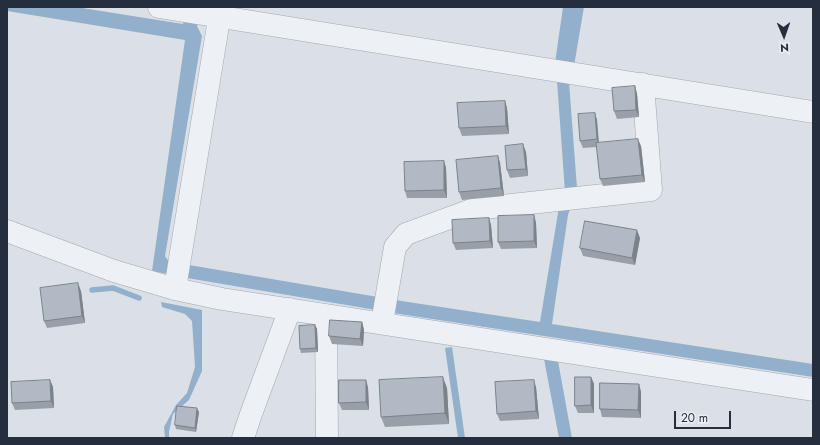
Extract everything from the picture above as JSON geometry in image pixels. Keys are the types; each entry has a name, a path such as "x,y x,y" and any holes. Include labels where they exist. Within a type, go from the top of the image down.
{"street":[{"path":"159,7 215,13 813,112"},
{"path":"175,289 215,13"},
{"path":"382,323 395,247 406,234 474,209 650,190 643,84"},
{"path":"7,231 114,271 175,289 222,299 813,390"},
{"path":"243,438 250,414 290,309"},
{"path":"326,315 327,438"}],"water":[{"path":"7,7 76,7 183,24 186,7 201,7 197,26 202,36 165,256 170,263 168,274 152,271 185,40 7,11"},
{"path":"563,7 584,7 574,66 555,63"},
{"path":"557,81 569,82 577,188 568,215 552,324 813,364 813,377 393,313 395,300 540,322 559,207 565,192"},
{"path":"189,265 378,297 376,310 187,278"},
{"path":"161,302 202,310 202,371 189,400 173,414 169,438 165,438 164,427 176,405 187,393 195,367 192,321 185,314 162,307"},
{"path":"452,347 465,438 458,438 445,348"},
{"path":"544,359 558,361 572,438 559,438"}],"building":[{"path":"635,86 636,110 614,111 612,88"},
{"path":"505,101 506,126 459,128 457,103"},
{"path":"595,113 597,139 580,141 578,114"},
{"path":"638,139 642,175 600,179 596,143"},
{"path":"523,144 526,169 507,170 505,146"},
{"path":"498,156 501,188 459,192 456,160"},
{"path":"444,161 444,190 405,191 404,162"},
{"path":"534,215 534,241 498,242 498,216"},
{"path":"489,218 490,241 453,243 452,220"},
{"path":"585,221 637,230 632,258 580,248"},
{"path":"78,283 82,316 44,321 40,288"},
{"path":"330,320 362,322 360,339 329,336"},
{"path":"315,325 316,348 300,349 299,326"},
{"path":"443,377 445,413 381,417 379,380"},
{"path":"575,377 591,377 591,405 575,406"},
{"path":"50,380 51,401 12,403 11,382"},
{"path":"339,380 366,380 366,402 339,403"},
{"path":"534,380 536,411 497,414 495,382"},
{"path":"600,383 639,384 638,410 600,409"},
{"path":"177,406 197,408 195,428 175,425"}],"waterway":[{"path":"92,290 113,288 139,298"}]}
